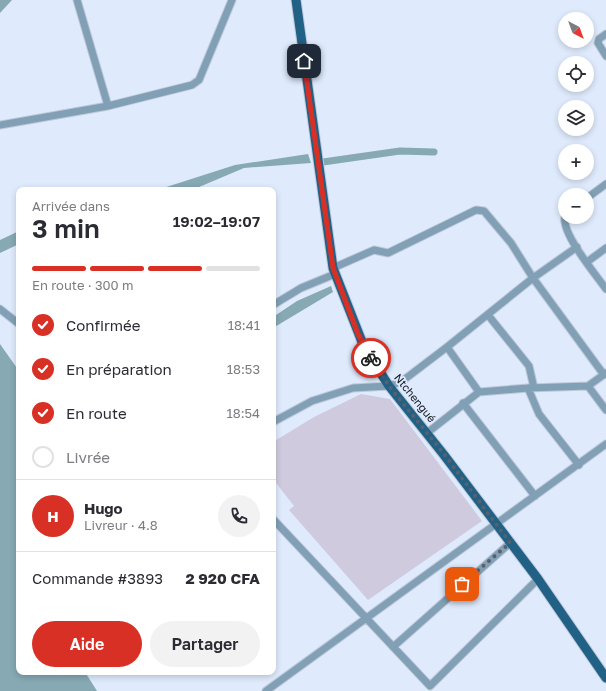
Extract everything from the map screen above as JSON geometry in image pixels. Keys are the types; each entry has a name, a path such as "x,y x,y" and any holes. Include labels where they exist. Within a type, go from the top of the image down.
{"main road":[{"name":"Ntchengué","path":"296,0 334,271 364,347 389,386 497,524 605,674"}],"street":[{"path":"77,0 108,106"},
{"path":"0,125 108,106 192,85 199,80 232,0"},
{"path":"606,34 599,39 598,43 606,56"},
{"path":"594,193 606,184"},
{"path":"276,303 301,288 374,250 388,253 476,210 484,211 512,244 533,278 605,374 588,386 480,392 463,403 427,433"},
{"path":"565,224 577,247 606,289"},
{"path":"276,420 312,401 353,388 389,386 412,374 447,348 533,278 577,247"},
{"path":"587,262 606,248"},
{"path":"0,309 16,322"},
{"path":"488,315 529,366 531,388 539,414 579,465"},
{"path":"447,348 480,392"},
{"path":"588,386 606,410"},
{"path":"463,403 535,496"},
{"path":"266,691 606,444"},
{"path":"276,522 430,686 538,579"},
{"path":"393,647 510,543"}],"shaded area":[{"path":"361,394 390,399 482,521 368,600 289,510 294,506 276,483 276,440 314,417"}],"water":[{"path":"0,0 12,0 0,13"},
{"path":"308,154 311,163 244,168 199,187 166,187 235,165"},
{"path":"16,232 16,245 0,253 0,240"},
{"path":"331,286 333,292 276,326 276,315 297,301"},
{"path":"0,344 16,367 16,675 87,675 97,691 0,691"}],"waterway":[{"path":"323,162 400,151 434,152"}],"way so far":[{"path":"371,358 389,386 444,454 510,543 462,584"}],"route":[{"path":"304,61 333,268 358,334 371,358"}]}
